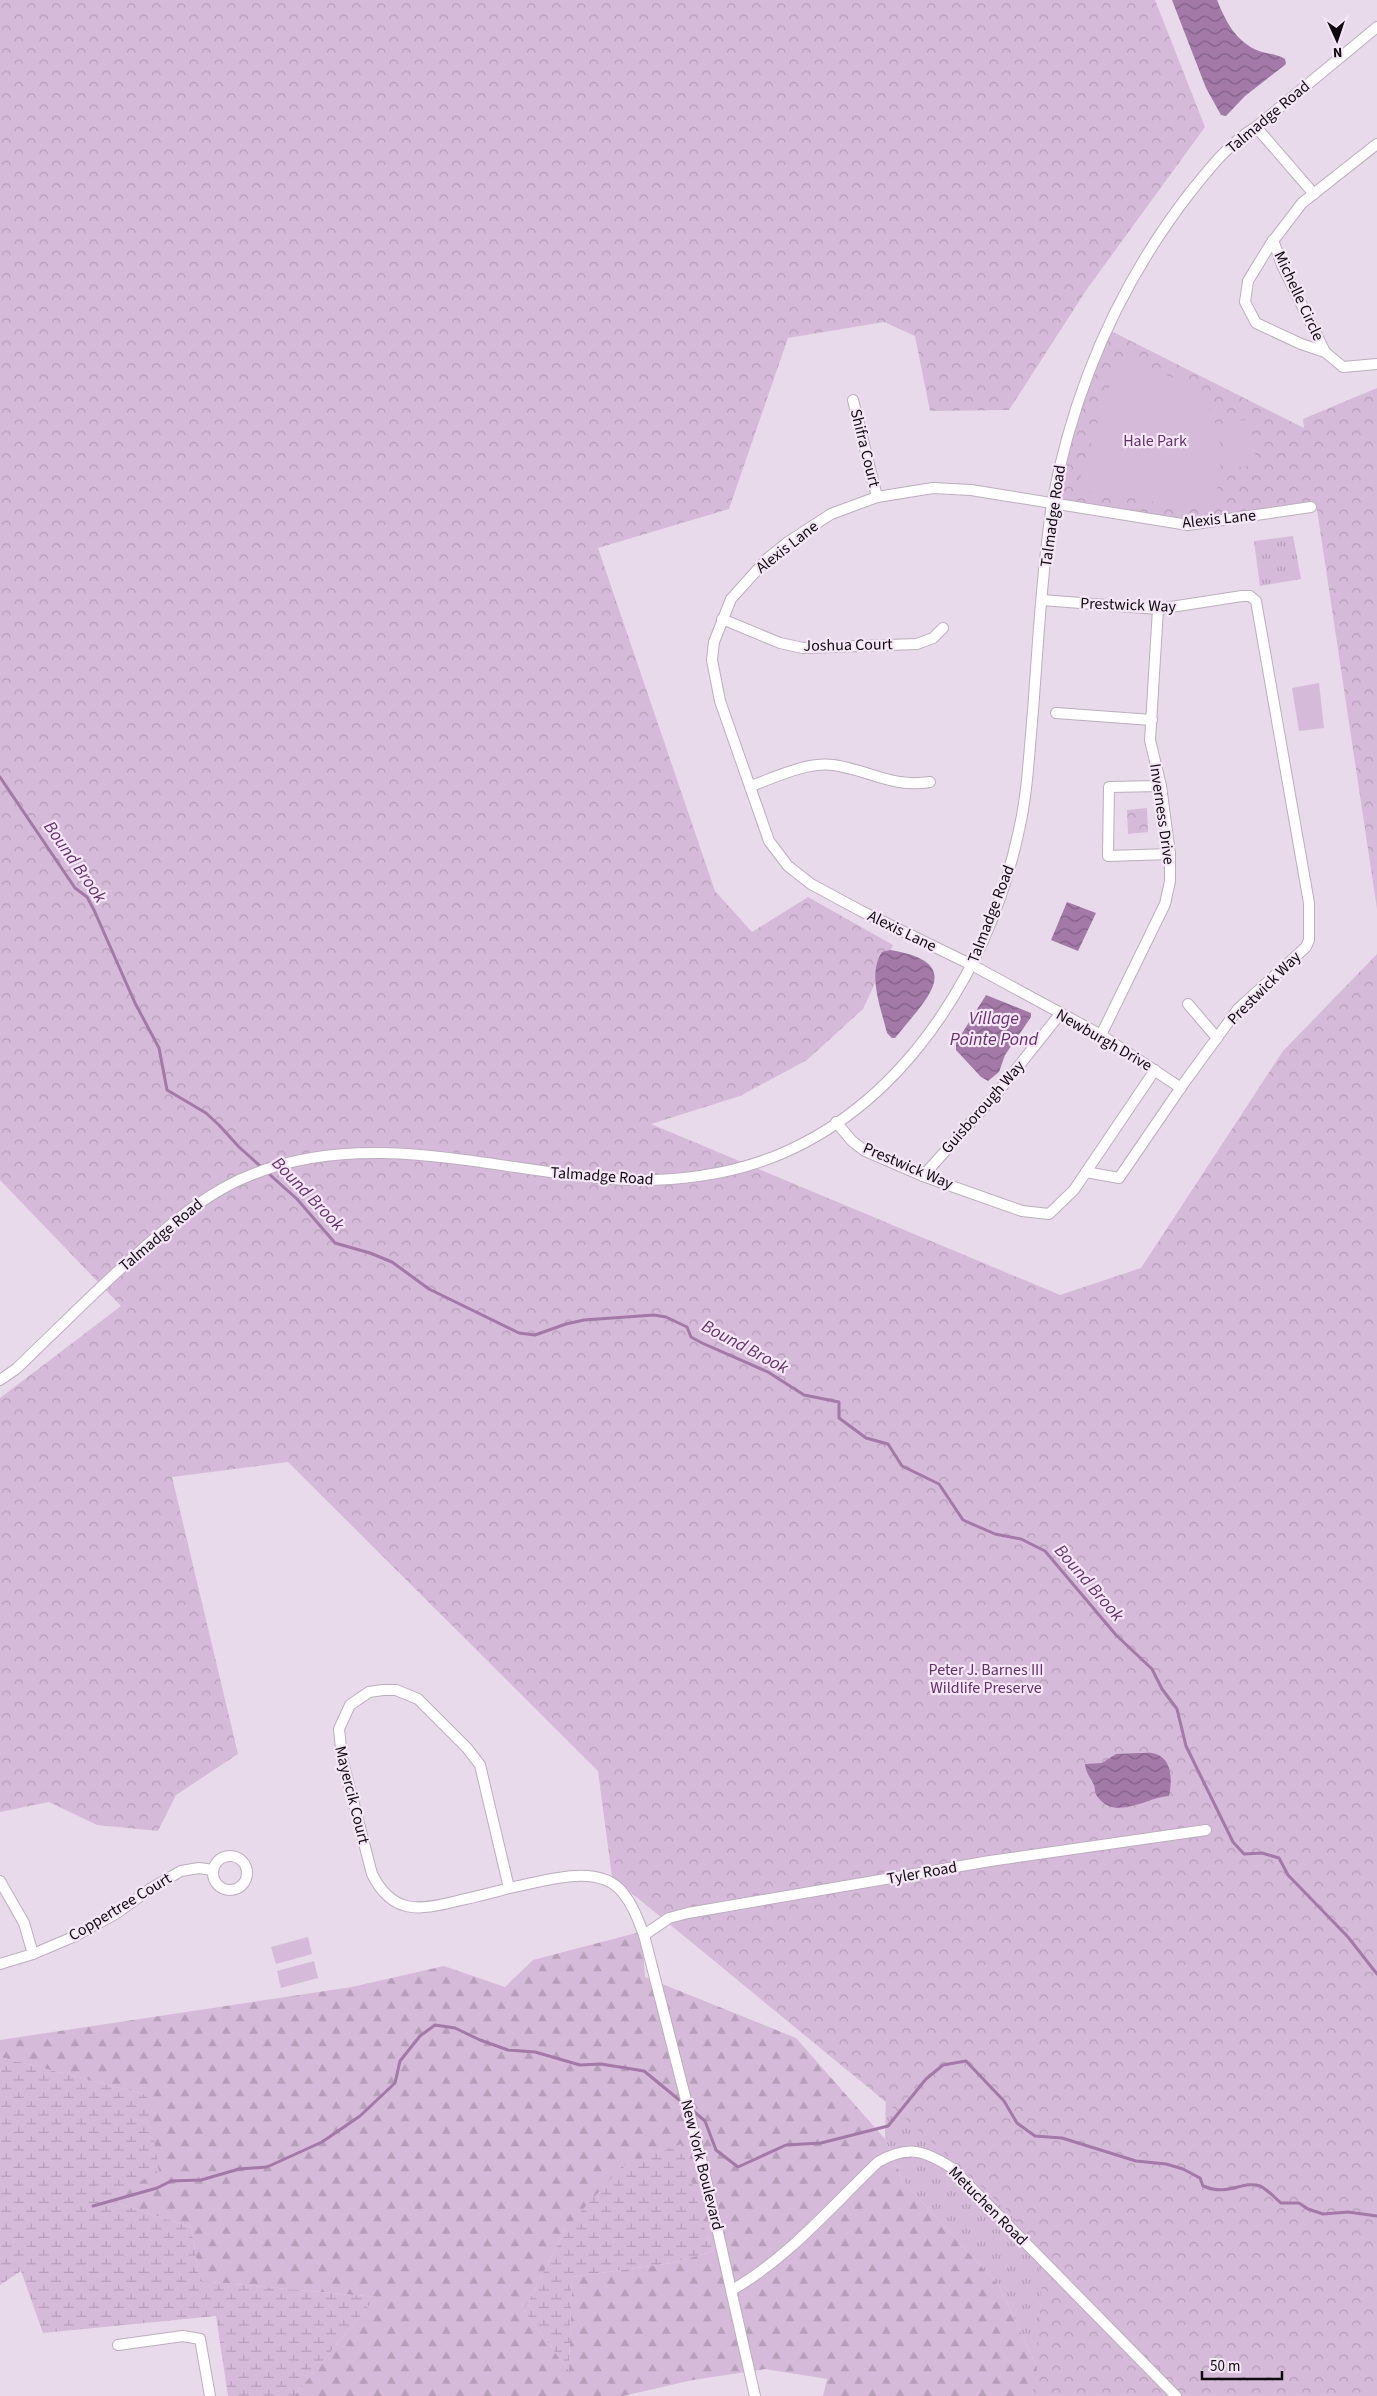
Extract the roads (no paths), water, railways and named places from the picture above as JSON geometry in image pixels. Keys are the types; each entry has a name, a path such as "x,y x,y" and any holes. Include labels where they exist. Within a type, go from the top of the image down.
{"street":[{"name":"Talmadge Road","path":"0,1380 16,1369 107,1281 196,1204 216,1192 276,1165 306,1157 365,1152 400,1153 572,1175 651,1181 690,1177 757,1163 787,1152 836,1122 874,1092 919,1047 940,1019 972,965 1002,892 1020,828 1026,788 1042,600 1052,504 1060,461 1085,379 1128,286 1154,242 1208,171 1240,137 1256,127 1377,27"},
{"path":"1256,127 1314,194"},
{"name":"Michelle Circle","path":"1377,144 1302,203 1273,240 1248,281 1246,302 1256,324 1301,344 1325,352 1344,367 1377,364"},
{"name":"Michelle Circle","path":"1273,240 1282,265 1325,352"},
{"name":"Shifra Court","path":"853,400 877,497"},
{"name":"Alexis Lane","path":"972,965 861,911 811,884 788,866 769,841 714,681 712,660 722,619 731,599 748,577 767,559 788,542 832,514 877,497 933,488 971,490 1188,525 1312,507"},
{"name":"Prestwick Way","path":"836,1122 852,1141 865,1151 923,1176 1022,1211 1049,1214 1074,1190 1086,1172 1119,1178 1238,1009 1306,947 1309,940 1308,903 1256,601 1250,596 1242,596 1158,610 1042,600"},
{"name":"Inverness Drive","path":"1101,1035 1165,904 1170,880 1170,854 1161,786 1150,740 1158,610"},
{"name":"Joshua Court","path":"722,619 780,644 803,648 917,644 933,638 943,628"},
{"path":"1056,713 1152,720"},
{"path":"751,786 797,770 831,765 854,769 897,783 915,784 930,782"},
{"path":"1161,786 1109,788 1108,856 1170,854"},
{"name":"Newburgh Drive","path":"972,965 1101,1035 1181,1088"},
{"path":"1188,1004 1217,1038"},
{"name":"Guisborough Way","path":"923,1176 998,1092 1060,1014"},
{"path":"1086,1172 1155,1070"},
{"name":"Mayercik Court","path":"509,1888 484,1777 480,1765 467,1748 427,1708 408,1694 396,1690 369,1692 350,1705 339,1729 338,1742 372,1874 385,1895 405,1906 432,1908 509,1888 580,1875 598,1876 612,1883 622,1892 632,1907 644,1934"},
{"name":"Tyler Road","path":"644,1934 669,1918 688,1913 990,1861 1206,1830"},
{"name":"Coppertree Court","path":"0,1964 32,1954 73,1937 117,1913 150,1889 182,1871 199,1868 214,1870"},
{"path":"0,1881 24,1923 32,1954"},
{"name":"New York Boulevard","path":"644,1934 732,2290 755,2396"},
{"name":"Metuchen Road","path":"732,2290 757,2276 878,2162 894,2152 916,2151 932,2155 952,2168 1176,2396"},
{"path":"118,2345 183,2336 200,2339 210,2396"}],"water":[{"path":"1172,0 1217,0 1224,16 1238,37 1259,51 1282,57 1285,59 1286,64 1245,96 1226,116 1221,115 1206,88"},
{"path":"1067,902 1096,913 1078,951 1051,940"},
{"path":"890,950 914,956 928,964 934,974 933,985 927,997 895,1038 892,1038 887,1033 875,981 878,961 882,952"},
{"name":"Village Pointe Pond","path":"986,995 1031,1013 1031,1017 1005,1055 999,1072 988,1081 981,1077 956,1050 956,1043"},
{"path":"1150,1753 1162,1757 1166,1761 1171,1778 1169,1796 1122,1808 1104,1804 1096,1795 1085,1764 1102,1763 1116,1754"}],"waterway":[{"name":"Bound Brook","path":"0,777 75,888 87,897 94,910 135,1003 159,1048 167,1090 206,1113 239,1147 297,1199 335,1243 370,1253 392,1262 429,1289 519,1333 535,1335 584,1320 654,1315 666,1317 687,1327 691,1337 768,1372 804,1395 839,1402 839,1418 866,1438 888,1444 902,1466 939,1484 963,1520 995,1534 1021,1539 1045,1551 1116,1635 1152,1669 1162,1689 1177,1709 1186,1746 1233,1842 1244,1854 1262,1853 1279,1858 1288,1875 1348,1937 1377,1974"},
{"path":"93,2206 157,2188 171,2181 201,2180 239,2169 267,2167 322,2142 360,2116 395,2083 400,2061 420,2036 435,2025 455,2028 508,2050 535,2052 580,2065 601,2064 644,2071 683,2103"},
{"path":"692,2110 705,2121 716,2150 738,2167 786,2145 821,2143 888,2126 926,2079 943,2065 966,2061 1004,2101 1017,2123 1035,2136 1062,2138 1136,2161 1166,2164 1183,2169 1200,2178 1203,2186 1212,2189 1220,2190 1247,2185 1260,2186 1281,2203 1299,2203 1308,2209 1323,2214 1348,2212 1377,2216"}],"park label":[{"name":"Hale Park","path":"1155,441"},
{"name":"Peter J. Barnes III Wildlife Preserve","path":"986,1679"}]}
